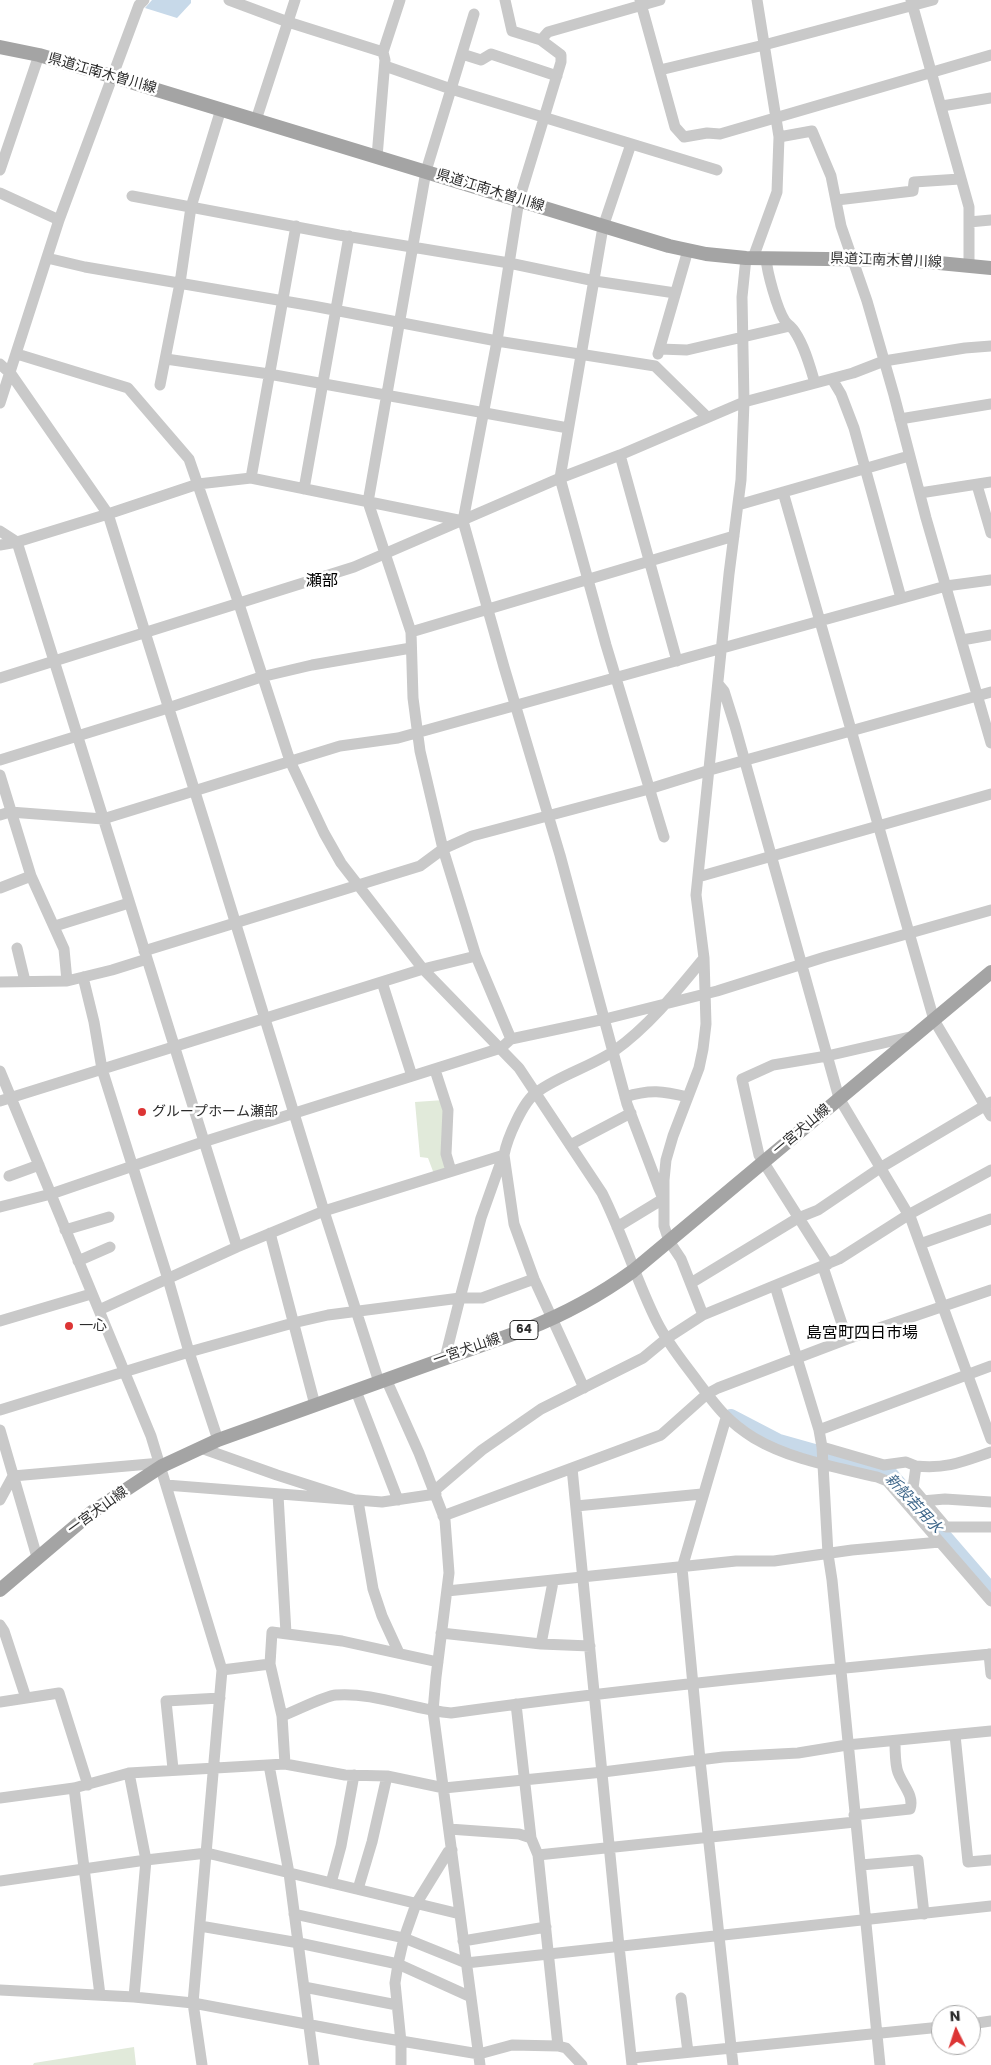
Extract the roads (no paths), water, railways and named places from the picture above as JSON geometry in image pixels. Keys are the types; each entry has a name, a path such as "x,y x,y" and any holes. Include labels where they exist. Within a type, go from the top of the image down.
{"main road":[{"name":"県道江南木曽川線","path":"0,48 39,55 112,76 603,227 688,250 755,258 851,259 968,264 991,268"},
{"name":"一宮犬山線","path":"0,1590 92,1512 161,1464 218,1440 553,1319 608,1290 991,972"}],"street":[{"path":"0,403 11,374 59,220 139,5 144,0"},
{"path":"229,0 288,22 383,52"},
{"path":"256,120 295,0"},
{"path":"377,157 385,66 383,52 400,0"},
{"path":"505,0 512,31 541,40 561,55 557,76 519,200 497,341 464,521 626,1097 663,1199"},
{"path":"541,40 548,32 641,3 660,0"},
{"path":"703,1315 682,1259 668,1241 664,1226 663,1199 666,1160 699,1068 703,1049 706,994 704,958 696,895 741,480 744,402 742,297 777,192 779,137 757,0"},
{"path":"660,70 764,45 912,3 933,0"},
{"path":"641,3 675,127 684,137 707,133 720,134 991,55"},
{"path":"912,3 969,207 968,264"},
{"path":"474,14 426,172 368,502 411,632 413,698 417,733 443,848 476,956 511,1039"},
{"path":"462,54 481,60 491,54 557,76"},
{"path":"0,170 39,55"},
{"path":"385,66 717,170"},
{"path":"942,106 991,98"},
{"path":"160,384 180,284 191,207 222,109"},
{"path":"779,137 812,131 831,176 851,259 884,361 991,743"},
{"path":"631,144 603,227 560,478 588,581 664,837"},
{"path":"836,200 913,191 914,182 960,179"},
{"path":"0,192 59,220"},
{"path":"132,196 509,263 595,281 674,293"},
{"path":"969,222 991,220"},
{"path":"250,478 296,226"},
{"path":"304,490 349,236"},
{"path":"655,366 674,293 688,250"},
{"path":"47,258 85,267 336,310 497,341 655,366 707,417"},
{"path":"755,258 767,272 784,320 795,332 803,347 816,383"},
{"path":"660,348 686,350 742,339 790,326"},
{"path":"0,678 354,567 560,478 620,455 744,402 853,373 884,361 965,348 991,346"},
{"path":"17,354 128,388 188,459 290,761 324,833 341,863 423,969 519,1068 602,1193 633,1271 666,1339 716,1408 726,1418 755,1439 786,1453 887,1481 991,1601"},
{"path":"166,359 269,374 568,428"},
{"path":"0,364 11,374 108,514 356,1312 383,1381 435,1493 443,1516 448,1543 449,1573 433,1712 479,2060"},
{"path":"832,379 841,394 854,428 901,598"},
{"path":"900,419 991,404"},
{"path":"620,455 677,661"},
{"path":"738,505 910,456"},
{"path":"0,545 17,542 108,514 198,484 250,478 464,521"},
{"path":"920,494 991,482"},
{"path":"977,484 991,533"},
{"path":"784,492 934,1020 988,1104 991,1116"},
{"path":"0,531 17,542 128,903 237,1247"},
{"path":"411,632 588,581 734,536"},
{"path":"5,813 103,820 340,746 398,738 946,586 991,580"},
{"path":"962,640 991,635"},
{"path":"0,760 261,677 312,665 412,648"},
{"path":"718,685 724,691 745,760 839,1098 908,1214 991,1439"},
{"path":"0,982 67,981 83,977 235,922 420,866 443,848 472,836 649,789 745,760 991,692"},
{"path":"0,775 5,813 64,949 67,981"},
{"path":"698,878 991,794"},
{"path":"0,888 31,876"},
{"path":"55,926 128,903"},
{"path":"0,1208 51,1194 203,1142 435,1070 501,1048 511,1039 605,1019 706,994 991,910"},
{"path":"17,948 25,981"},
{"path":"6,1099 423,969 476,956"},
{"path":"445,1358 481,1218 512,1128 535,1092 613,1051 664,1004 704,958"},
{"path":"83,977 94,1022 102,1069 168,1279 188,1352 218,1440"},
{"path":"382,982 412,1076"},
{"path":"847,1339 825,1265 759,1155 742,1079 773,1065 827,1056 914,1036"},
{"path":"435,1070 448,1110 446,1154 451,1171"},
{"path":"0,1071 6,1099 39,1165 161,1464 222,1670 193,2003 202,2065"},
{"path":"626,1097 642,1092 662,1090 688,1097"},
{"path":"691,1283 798,1218 818,1210 880,1168 988,1104"},
{"path":"570,1145 631,1113"},
{"path":"99,1310 237,1247 324,1211 504,1155"},
{"path":"504,1155 514,1224 534,1279 584,1388"},
{"path":"9,1176 39,1165"},
{"path":"166,1485 382,1502 435,1493 482,1450 541,1409 643,1358 666,1339 703,1315 847,1255 908,1214 991,1170"},
{"path":"617,1227 663,1199"},
{"path":"65,1230 109,1217"},
{"path":"920,1244 991,1219"},
{"path":"270,1233 315,1405"},
{"path":"78,1261 110,1247"},
{"path":"0,1410 188,1352 328,1314 460,1298 482,1298 534,1279"},
{"path":"774,1286 819,1430 822,1449 828,1554 867,1921 880,2065"},
{"path":"443,1516 661,1435 707,1394 718,1388 847,1339 943,1308 991,1290"},
{"path":"0,1321 91,1294"},
{"path":"819,1430 991,1366"},
{"path":"356,1391 398,1500"},
{"path":"726,1418 702,1494 682,1568 700,1760 710,1838 718,1936 733,2065"},
{"path":"0,1430 38,1557"},
{"path":"201,1448 276,1475 358,1501"},
{"path":"822,1449 884,1465 906,1462 916,1466 936,1467 953,1465 991,1452"},
{"path":"13,1476 161,1464"},
{"path":"916,1466 913,1488 922,1501 946,1527 991,1527"},
{"path":"572,1468 632,2062 688,2052 931,2028"},
{"path":"0,1500 13,1476"},
{"path":"278,1494 286,1633"},
{"path":"576,1506 702,1494"},
{"path":"922,1501 945,1499 991,1502"},
{"path":"358,1501 373,1589 382,1616 399,1653"},
{"path":"447,1591 553,1582 582,1577 736,1561 774,1561 940,1542"},
{"path":"540,1644 553,1582"},
{"path":"0,1625 4,1631 26,1698"},
{"path":"285,1764 282,1716 270,1664 272,1632 342,1640 438,1662"},
{"path":"442,1633 540,1644 590,1646"},
{"path":"282,1716 335,1695 383,1699 433,1712 451,1713 594,1694 840,1667 990,1654 991,1674"},
{"path":"222,1670 270,1664"},
{"path":"0,1702 59,1693 88,1785"},
{"path":"173,1769 166,1701 220,1698"},
{"path":"516,1704 531,1838 538,1856 558,2046"},
{"path":"0,1798 74,1788 129,1773 285,1764 354,1775 387,1776 444,1788 700,1760 798,1753 848,1745 991,1731"},
{"path":"955,1735 968,1862 991,1860"},
{"path":"538,1856 710,1838 910,1809 912,1804 910,1796 897,1770 895,1741"},
{"path":"269,1765 289,1873 314,2065"},
{"path":"129,1773 146,1860 134,1997"},
{"path":"331,1883 341,1846 354,1775"},
{"path":"358,1889 372,1842 387,1776"},
{"path":"74,1788 100,1995"},
{"path":"449,1829 520,1834 531,1838"},
{"path":"401,2065 401,2042 395,1983 404,1938 416,1904 448,1852 452,1850"},
{"path":"0,1881 146,1860 206,1854 460,1914"},
{"path":"861,1865 918,1860 924,1914"},
{"path":"294,1914 404,1938 466,1963 867,1921 991,1906"},
{"path":"200,1926 299,1943 398,1964 471,1997"},
{"path":"463,1941 546,1928"},
{"path":"304,1987 397,2006"},
{"path":"0,1990 134,1997 193,2003 401,2042 479,2060 512,2045 558,2046 566,2048 582,2065"},
{"path":"681,1998 688,2052"}],"water":[{"path":"152,0 191,0 191,3 177,18 145,8"}],"waterway":[{"name":"新般若用水","path":"731,1417 779,1442 889,1473 991,1591"}],"place":[{"name":"グループホーム瀬部","path":"142,1112"},
{"name":"一心","path":"69,1326"}],"district":[{"name":"瀬部","path":"322,582"},
{"name":"島宮町四日市場","path":"862,1334"}]}
